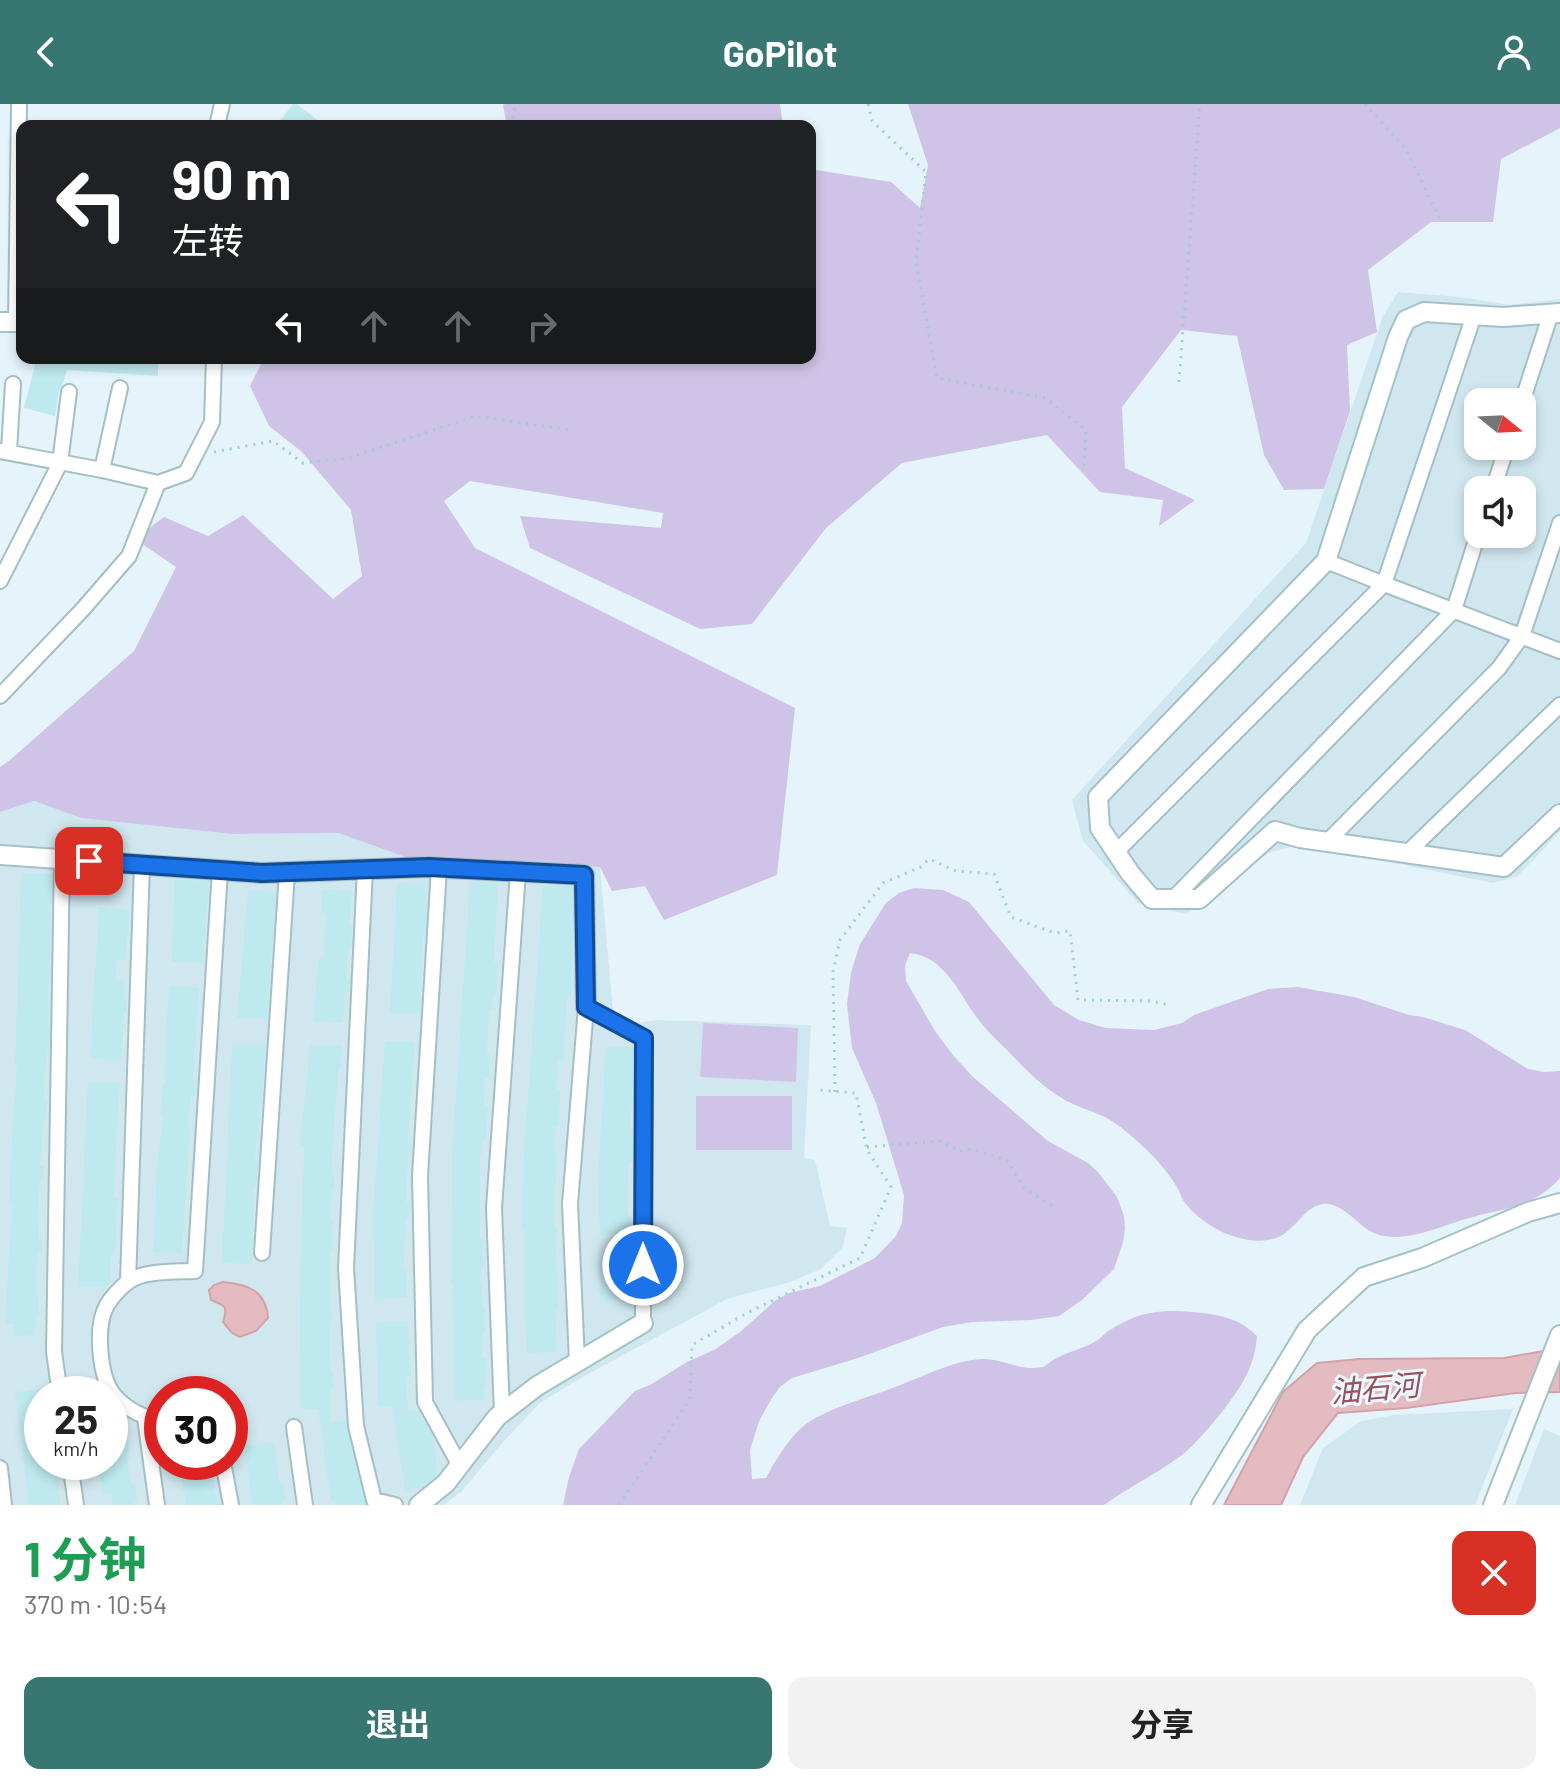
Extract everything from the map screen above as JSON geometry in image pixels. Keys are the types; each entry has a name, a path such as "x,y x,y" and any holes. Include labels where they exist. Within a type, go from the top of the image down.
{"street":[{"path":"13,322 16,213"},
{"path":"1527,388 1555,313 1503,317 1424,312 1406,320 1326,561 1098,797 1100,828 1152,899 1172,900 1199,899 1275,831 1300,838 1504,867 1560,814"},
{"path":"1116,852 1384,584 1474,315"},
{"path":"13,384 4,451 158,483 186,473 212,422 214,364"},
{"path":"102,470 120,388"},
{"path":"0,581 60,463 69,392"},
{"path":"0,696 129,556 158,483"},
{"path":"1327,842 1499,668 1522,636 1560,523"},
{"path":"1172,900 1454,610 1474,548"},
{"path":"1326,561 1560,651"},
{"path":"1407,853 1560,705"},
{"path":"0,855 262,873 439,868 584,875 586,1007 570,1204 577,1362"},
{"path":"57,1376 54,1352 62,859"},
{"path":"128,1282 142,864"},
{"path":"439,868 420,1176 425,1402 460,1466"},
{"path":"365,869 346,1268 356,1426 374,1500 395,1505"},
{"path":"144,1417 113,1395 100,1356 101,1328 106,1306 128,1282 153,1273 195,1271 220,870"},
{"path":"262,1253 287,872"},
{"path":"502,1413 494,1208 518,872"},
{"path":"419,1505 446,1483 497,1417 537,1386 643,1323 644,1038 586,1007"},
{"path":"1201,1505 1307,1330 1364,1277 1422,1258 1528,1212 1560,1203"},
{"path":"1493,1505 1560,1335"},
{"path":"294,1427 305,1505"},
{"path":"0,1468 4,1505"},
{"path":"73,1480 76,1505"},
{"path":"154,1480 157,1505"},
{"path":"226,1480 231,1505"}],"path":[{"path":"868,104 872,121 926,172 916,262 937,378 1045,398 1086,430 1084,466"},
{"path":"1179,382 1200,104"},
{"path":"1365,104 1406,149 1441,222"},
{"path":"195,455 273,441 303,463 349,458 476,416 570,430"},
{"path":"835,1092 833,972 840,940 883,883 921,867 929,859 956,871 994,874 1011,917 1054,933 1070,931 1078,1000 1150,1001 1169,1005"},
{"path":"619,1505 690,1399 692,1345 745,1314 860,1258 891,1187 867,1147 856,1093 820,1090"},
{"path":"867,1147 940,1141 962,1151 973,1149 1008,1161 1023,1187 1054,1207"}],"shaded area":[{"path":"780,104 782,120 506,120 503,105"},
{"path":"908,104 1560,104 1560,128 1501,159 1493,222 1431,222 1368,270 1377,332 1347,345 1350,411 1324,489 1284,490 1264,455 1237,336 1181,330 1122,407 1125,468 1195,500 1159,526 1163,500 1100,492 1047,435 902,463 826,528 752,624 700,629 530,548 520,516 661,528 663,513 470,481 444,501 475,548 795,708 777,875 664,920 645,886 612,891 600,867 408,858 338,833 232,834 81,818 34,801 0,812 0,767 134,651 176,567 135,539 164,517 208,536 243,515 333,599 362,576 351,510 302,452 269,426 250,386 261,364 816,364 816,170 891,182 920,208 928,165"},
{"path":"1398,292 1509,305 1560,299 1560,832 1517,877 1493,883 1301,844 1268,853 1186,914 1138,903 1083,841 1072,800 1306,543 1382,318"},
{"path":"34,801 81,818 232,834 338,833 408,858 600,867 613,1010 635,1023 656,1020 811,1025 804,1158 815,1160 830,1226 847,1228 843,1247 821,1269 790,1282 727,1299 540,1403 461,1492 444,1505 0,1505 0,812"},
{"path":"914,888 943,890 969,902 1054,1005 1079,1020 1106,1028 1154,1030 1182,1023 1194,1015 1268,989 1298,987 1354,997 1465,1030 1528,1069 1560,1071 1560,1178 1543,1193 1524,1203 1406,1236 1377,1234 1340,1208 1325,1204 1312,1208 1277,1238 1259,1241 1222,1232 1193,1212 1164,1169 1127,1132 1105,1117 1065,1100 1038,1081 984,1026 943,970 923,956 910,953 905,966 906,981 935,1031 972,1076 1048,1141 1098,1172 1117,1197 1124,1216 1123,1242 1114,1269 1082,1300 1059,1316 943,1327 792,1378 780,1387 759,1421 750,1450 752,1479 766,1478 796,1433 810,1421 833,1410 971,1360 989,1359 1027,1368 1042,1367 1144,1314 1177,1311 1203,1313 1239,1322 1251,1331 1257,1336 1256,1347 1240,1387 1207,1430 1182,1455 1104,1505 563,1505 579,1449 635,1391 714,1350 776,1300 789,1293 820,1286 875,1258 896,1236 902,1223 904,1195 876,1103 852,1048 847,1004 851,973 860,944 886,903 899,893"},
{"path":"703,1023 798,1028 796,1082 700,1077"},
{"path":"696,1096 792,1096 792,1150 696,1150"},
{"path":"1513,1409 1475,1505 1300,1505 1323,1448 1361,1421 1394,1415"},
{"path":"1544,1429 1560,1436 1560,1505 1515,1505"}],"water":[{"path":"223,1282 254,1290 264,1301 268,1318 256,1331 240,1337 223,1322 224,1307 211,1300 209,1290"},
{"name":"油石河","path":"1560,1348 1560,1392 1515,1393 1406,1408 1338,1413 1303,1457 1281,1505 1224,1505 1283,1392 1317,1363 1359,1359 1504,1358"}],"building":[{"path":"293,104 297,104 317,120 281,120"},
{"path":"35,364 158,364 158,376 67,370 59,390 55,416 24,408"},
{"path":"21,873 52,874 49,1050 45,1066 44,1102 47,1102 46,1120 43,1120 40,1166 44,1166 38,1212 39,1239 42,1239 42,1253 38,1253 36,1295 39,1295 39,1316 36,1316 34,1335 14,1336 14,1324 5,1324 17,1067"},
{"path":"175,880 209,881 203,963 172,962"},
{"path":"470,881 498,883 494,962 498,962 496,996 493,996 493,1010 489,1010 489,1078 485,1078 484,1105 488,1106 486,1140 483,1139 480,1154 480,1238 483,1238 484,1267 481,1267 482,1306 485,1306 482,1358 486,1358 486,1386 483,1386 484,1399 454,1401 452,1158"},
{"path":"397,883 426,884 420,1013 390,1013"},
{"path":"543,886 572,886 573,939 564,1061 558,1061 559,1126 555,1126 557,1352 527,1353 523,1168"},
{"path":"322,889 352,891 351,949 348,949 346,979 350,979 343,1023 313,1021 319,957 324,957 326,913 321,913"},
{"path":"248,890 276,892 267,1019 237,1018"},
{"path":"99,907 129,909 126,960 117,960 115,980 125,981 127,1000 121,1061 90,1058"},
{"path":"170,985 199,988 193,1081 196,1081 195,1095 191,1095 188,1128 182,1253 153,1252"},
{"path":"385,1041 415,1042 408,1141 412,1141 411,1154 408,1154 406,1202 409,1202 409,1219 406,1219 406,1240 403,1240 407,1297 375,1300 373,1215"},
{"path":"232,1044 266,1044 257,1130 252,1264 222,1263"},
{"path":"310,1045 342,1045 330,1220 333,1220 333,1250 330,1249 332,1321 329,1354 333,1388 330,1388 330,1422 346,1420 366,1505 336,1505 335,1500 331,1501 318,1409 301,1409 304,1146 300,1145"},
{"path":"606,1047 634,1047 634,1102 630,1128 634,1128 627,1188 631,1233 600,1235 598,1176"},
{"path":"88,1082 120,1083 114,1198 118,1198 109,1286 78,1286"},
{"path":"600,1257 632,1257 630,1299 600,1301"},
{"path":"376,1322 408,1322 408,1411 418,1410 433,1437 438,1474 421,1488 405,1490 392,1406 378,1407"},
{"path":"24,1391 24,1465 15,1392"},
{"path":"274,1442 280,1484 283,1484 286,1500 283,1500 283,1505 252,1505 248,1446"},
{"path":"128,1462 137,1502 134,1505 112,1505 111,1493 103,1494 100,1480 128,1480"},
{"path":"26,1480 58,1480 60,1505 29,1505"},
{"path":"182,1480 213,1480 218,1505 186,1505"}],"route":[{"path":"89,861 262,873 429,867 584,875 586,1007 644,1038 643,1265"}]}
